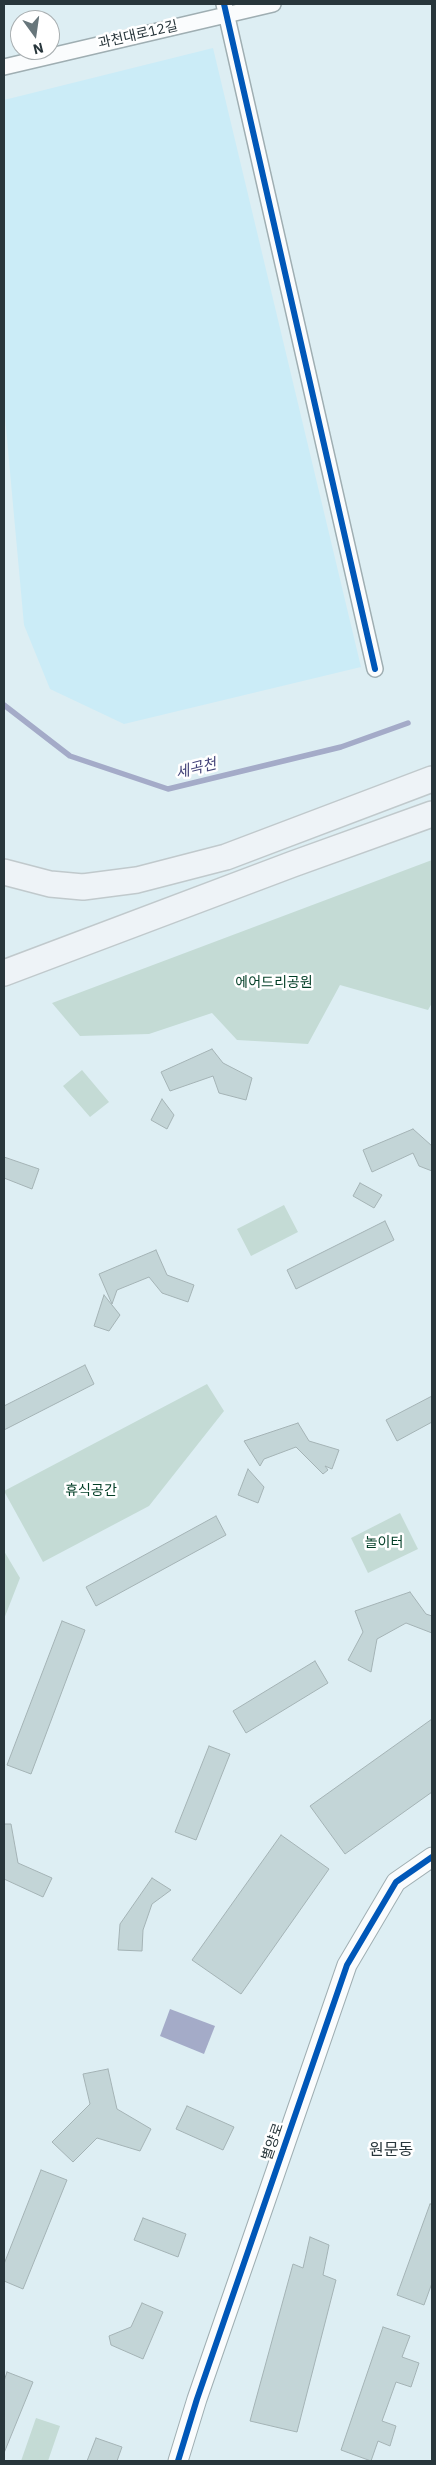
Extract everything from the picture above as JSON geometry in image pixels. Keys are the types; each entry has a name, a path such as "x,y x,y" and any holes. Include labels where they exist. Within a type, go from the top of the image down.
{"highway":[{"path":"4,872 50,884 83,887 138,880 226,857 432,779"},
{"path":"4,973 293,864 432,814"}],"street":[{"name":"과천대로12길","path":"4,67 225,9 273,4"},
{"path":"225,9 375,669"},
{"name":"별양로","path":"178,2461 197,2399 347,1965 396,1882 432,1856"}],"shaded area":[{"path":"213,48 361,667 124,724 50,689 24,625 4,406 4,100"},
{"path":"170,2009 215,2026 204,2054 160,2036"}],"green space":[{"name":"에어드리공원","path":"432,860 432,1003 428,1010 340,985 308,1044 237,1040 212,1013 149,1034 80,1036 52,1003"},
{"path":"82,1070 109,1102 90,1117 63,1086"},
{"path":"284,1205 298,1232 251,1256 237,1229"},
{"name":"휴식공간","path":"207,1384 224,1411 149,1506 43,1562 4,1491"},
{"name":"놀이터","path":"400,1513 418,1549 368,1573 351,1538"},
{"path":"4,1551 20,1578 4,1619"},
{"path":"36,2418 60,2426 48,2461 21,2461"}],"building":[{"path":"212,1049 223,1063 252,1078 246,1100 219,1093 213,1076 170,1091 161,1072"},
{"path":"162,1099 174,1115 167,1129 151,1120"},
{"path":"413,1129 432,1146 432,1171 419,1166 413,1153 372,1172 363,1150"},
{"path":"4,1157 39,1169 32,1189 4,1178"},
{"path":"360,1183 382,1195 374,1208 353,1196"},
{"path":"385,1221 394,1240 296,1289 287,1270"},
{"path":"156,1250 167,1275 194,1285 188,1302 162,1293 149,1277 117,1290 112,1304 99,1274"},
{"path":"104,1295 120,1315 109,1331 94,1326"},
{"path":"85,1365 94,1384 4,1430 4,1406"},
{"path":"432,1396 432,1422 397,1441 386,1420"},
{"path":"298,1423 309,1441 339,1450 332,1469 325,1466 328,1470 323,1474 296,1447 264,1459 260,1466 244,1441"},
{"path":"248,1469 264,1487 258,1503 238,1495"},
{"path":"216,1516 226,1535 96,1606 86,1587"},
{"path":"410,1592 426,1614 432,1616 432,1633 406,1623 377,1639 371,1672 348,1660 363,1632 355,1611"},
{"path":"62,1621 85,1630 31,1774 7,1765"},
{"path":"315,1661 328,1683 246,1733 233,1711"},
{"path":"432,1719 432,1792 345,1854 310,1806"},
{"path":"209,1746 230,1754 196,1840 175,1832"},
{"path":"4,1824 11,1824 18,1863 52,1878 43,1897 4,1879"},
{"path":"281,1835 329,1869 241,1994 192,1960"},
{"path":"152,1878 171,1890 152,1904 143,1930 142,1951 118,1950 120,1924"},
{"path":"108,2069 117,2109 151,2129 140,2151 97,2138 73,2162 52,2142 90,2104 83,2074"},
{"path":"187,2106 234,2127 223,2150 176,2129"},
{"path":"41,2170 67,2180 23,2289 4,2281 4,2264"},
{"path":"430,2204 432,2204 432,2283 424,2305 397,2295"},
{"path":"143,2218 186,2234 178,2257 134,2240"},
{"path":"310,2237 329,2245 323,2275 336,2280 297,2432 250,2421 293,2264 303,2268"},
{"path":"142,2303 163,2312 143,2359 111,2345 109,2336 131,2327"},
{"path":"383,2327 410,2336 402,2357 419,2363 411,2387 396,2382 382,2421 396,2426 390,2446 378,2441 371,2461 341,2450"},
{"path":"7,2372 33,2382 4,2453 4,2381"},
{"path":"96,2438 122,2447 117,2461 87,2461"}],"waterway":[{"name":"세곡천","path":"4,705 70,756 168,789 341,747 408,723"}],"cycle path":[{"path":"224,4 375,669"},
{"path":"178,2461 197,2399 347,1965 396,1882 432,1857"}],"district":[{"name":"원문동","path":"391,2150"}]}
